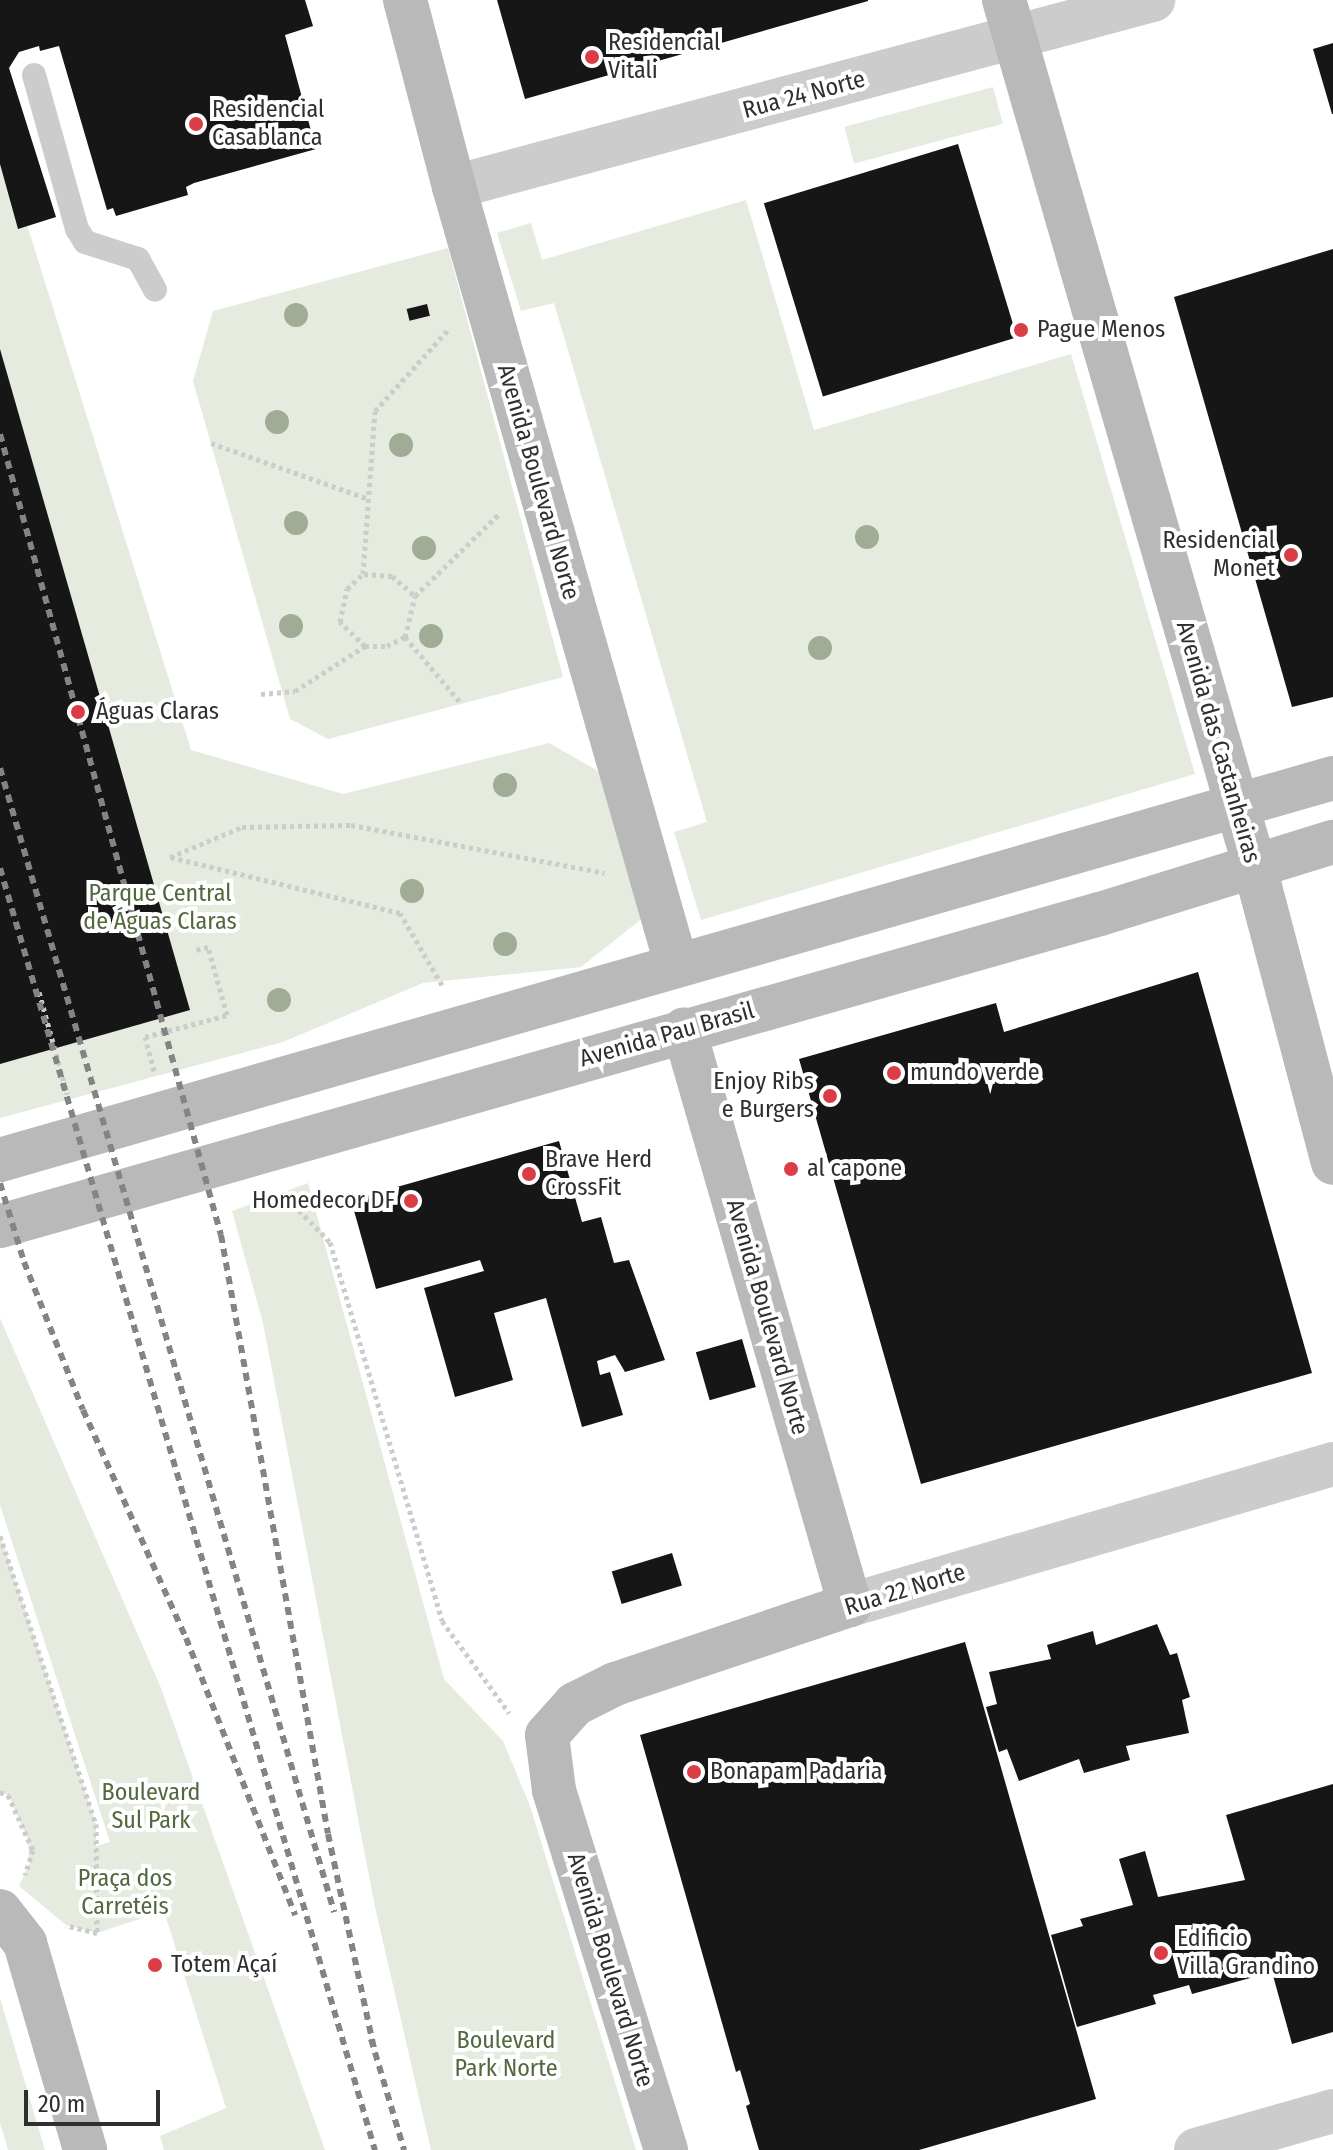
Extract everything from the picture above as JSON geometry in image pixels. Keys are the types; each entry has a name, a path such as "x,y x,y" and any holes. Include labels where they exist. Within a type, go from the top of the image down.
{"street":[{"name":"Avenida Boulevard Norte","path":"405,0 483,292 676,963"},
{"name":"Rua 24 Norte","path":"454,187 1010,20 1153,0"},
{"name":"Avenida das Castanheiras","path":"1010,20 1254,864 1333,1163"},
{"path":"0,1160 676,963 1088,851 1333,778"},
{"name":"Avenida Pau Brasil","path":"0,1226 684,1029 1100,914 1333,842"},
{"name":"Avenida Boulevard Norte","path":"684,1029 850,1605"},
{"name":"Rua 22 Norte","path":"547,1735 575,1704 615,1684 850,1605 1333,1464"},
{"name":"Avenida Boulevard Norte","path":"547,1735 554,1790 666,2150"},
{"path":"25,1914 85,2150"},
{"path":"1196,2150 1333,2111"}],"lane":[{"path":"34,75 77,229 85,242 138,259 155,290"}],"path":[{"path":"365,646 340,622 347,589 363,574 375,411 483,292"},
{"path":"211,443 369,499"},
{"path":"261,694 295,691 365,646 387,646 405,637 415,596 504,509"},
{"path":"363,574 392,576 415,596"},
{"path":"405,637 460,702"},
{"path":"465,1024 400,913 170,857 242,827 351,825 654,882"},
{"path":"165,1112 145,1037 227,1015 208,947 196,950"},
{"path":"39,992 79,1138"},
{"path":"272,1182 330,1242 442,1621 525,1733 547,1735"},
{"path":"0,1536 96,1824 97,1933 25,1914 33,1850 8,1795 0,1792"}],"green space":[{"path":"993,87 1003,124 854,164 844,127"},
{"name":"Parque Central de Águas Claras","path":"0,138 191,750 343,794 549,743 605,775 644,917 581,967 423,983 283,1042 0,1118"},
{"path":"746,200 814,430 1071,354 1195,774 701,920 674,832 707,822 554,303 521,311 497,233 531,223 542,260"},
{"path":"448,248 563,677 328,739 290,719 193,381 213,311"},
{"name":"Boulevard Park Norte","path":"308,1183 444,1679 503,1741 530,1806 636,2150 431,2150 375,1907 263,1323 232,1211"},
{"name":"Boulevard Sul Park","path":"0,1318 161,1688 325,2150 164,2150 160,2136 226,2108 164,1911 97,1933 66,1925 19,1886 29,1864 28,1840 8,1795 0,1792 0,1534 96,1824 96,1846 110,1842 0,1505"},
{"path":"0,1998 45,2150 8,2150 0,2123"}],"building":[{"name":"Residencial Casablanca","path":"0,0 305,0 313,26 285,35 316,149 194,183 186,187 188,195 116,216 113,208 107,210 59,46 40,51 39,46 19,52 9,68 56,217 18,229 0,164"},
{"name":"Residencial Vitali","path":"497,0 868,0 868,1 525,99"},
{"path":"1333,43 1333,114 1332,114 1313,49"},
{"path":"958,144 1017,337 823,397 764,203"},
{"name":"Residencial Monet","path":"1333,249 1333,697 1292,707 1174,297"},
{"path":"427,304 430,316 410,321 407,309"},
{"path":"0,349 190,1010 0,1064"},
{"path":"1198,972 1312,1373 921,1484 799,1059 996,1003 1004,1032"},
{"path":"559,1141 582,1222 601,1217 614,1263 629,1260 665,1360 625,1372 615,1355 597,1361 600,1375 610,1372 623,1415 582,1427 546,1298 494,1313 513,1380 455,1397 424,1288 484,1271 480,1260 376,1289 351,1200"},
{"path":"742,1339 756,1387 710,1400 696,1352"},
{"path":"672,1553 682,1586 622,1604 612,1571"},
{"path":"1157,1624 1170,1655 1177,1653 1190,1697 1182,1700 1189,1733 1126,1746 1130,1760 1084,1773 1079,1759 1019,1781 1007,1749 999,1752 986,1707 997,1704 989,1672 1051,1659 1047,1645 1093,1631 1096,1645"},
{"path":"965,1642 1096,2099 919,2150 759,2150 746,2106 750,2104 740,2070 736,2072 640,1735"},
{"path":"1333,1784 1333,2032 1292,2044 1272,1972 1192,1994 1189,1985 1153,1995 1156,2004 1077,2027 1051,1935 1083,1926 1080,1919 1133,1905 1119,1859 1145,1851 1158,1897 1245,1880 1226,1815"}],"railway":[{"path":"0,434 221,1235 328,1834 374,2049"},
{"path":"0,768 334,1912"},
{"path":"0,868 375,2150"},
{"path":"0,1183 24,1262 83,1410 186,1638 295,1915"},
{"path":"371,2039 404,2150"}],"place":[{"name":"Residencial Vitali","path":"592,57"},
{"name":"Residencial Casablanca","path":"196,124"},
{"name":"Pague Menos","path":"1021,330"},
{"name":"Residencial Monet","path":"1291,555"},
{"name":"Águas Claras","path":"78,712"},
{"name":"mundo verde","path":"894,1073"},
{"name":"Enjoy Ribs e Burgers","path":"830,1096"},
{"name":"al capone","path":"791,1169"},
{"name":"Brave Herd CrossFit","path":"529,1174"},
{"name":"Homedecor DF","path":"411,1201"},
{"name":"Bonapam Padaria","path":"694,1772"},
{"name":"Edificio Villa Grandino","path":"1161,1953"},
{"name":"Totem Açaí","path":"155,1965"}],"park label":[{"name":"Praça dos Carretéis","path":"125,1893"}]}
